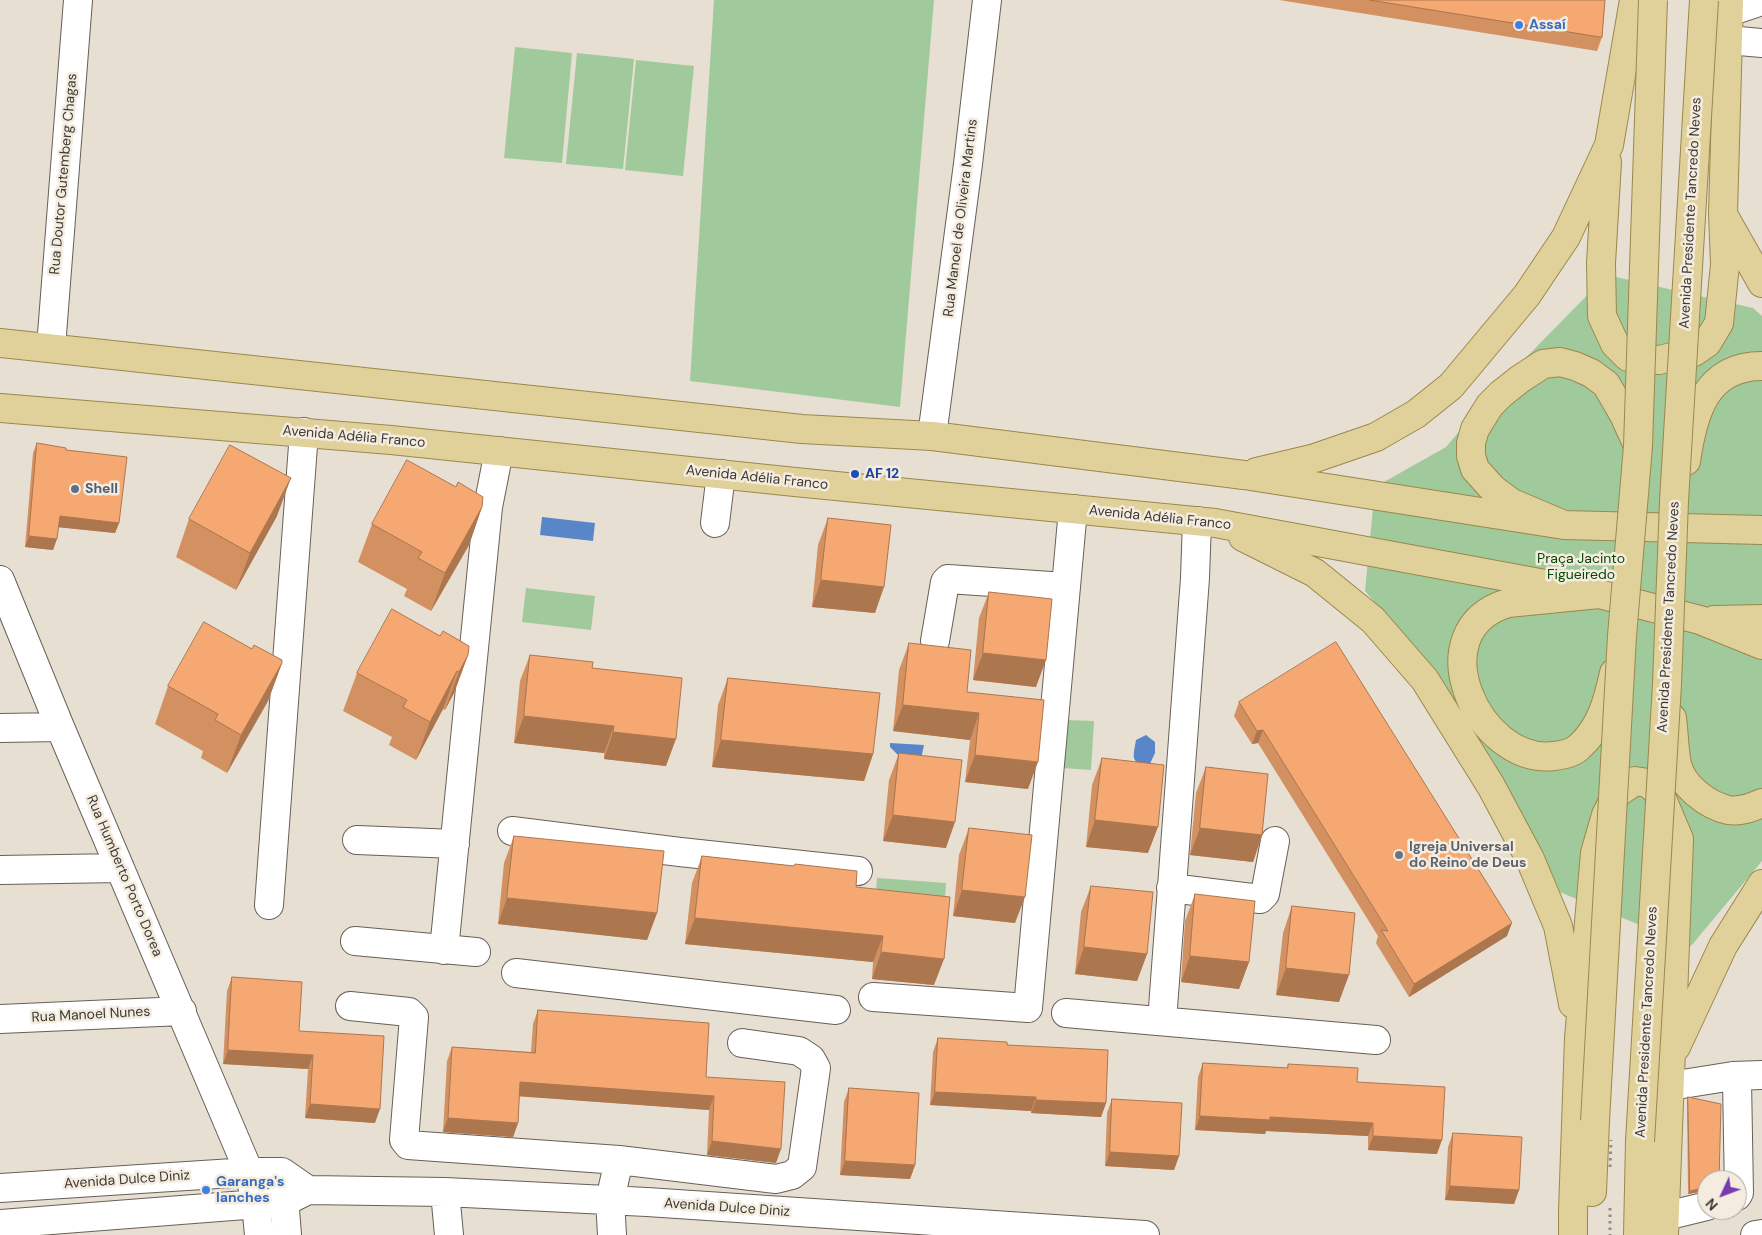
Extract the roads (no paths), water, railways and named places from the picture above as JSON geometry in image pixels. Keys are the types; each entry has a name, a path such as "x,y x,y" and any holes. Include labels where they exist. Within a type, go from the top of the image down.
{"main road":[{"path":"1634,0 1608,145 1600,263 1602,316 1615,344 1628,357 1640,359 1659,360 1694,352 1707,343 1720,323 1724,265 1723,214 1729,6"},
{"path":"1591,1235 1595,1121 1622,636 1638,446 1653,0"},
{"name":"Avenida Presidente Tancredo Neves","path":"1638,1235 1640,1141 1667,684 1674,500 1704,0"},
{"path":"1244,475 1315,458 1376,437 1416,414 1451,386 1526,295 1553,258 1566,237 1608,145"},
{"path":"1723,214 1762,283"},
{"path":"0,343 792,428 932,436 1244,475 1564,526 1758,528"},
{"path":"1564,526 1512,503 1483,480 1475,469 1471,456 1471,444 1475,429 1490,405 1501,394 1543,364 1560,362 1575,366 1591,373 1606,384 1614,396 1638,446"},
{"path":"1674,500 1681,490 1691,428 1709,390 1719,379 1731,372 1762,366"},
{"name":"Avenida Adélia Franco","path":"0,408 304,432 1206,522 1599,594 1700,620"},
{"path":"1206,522 1315,573 1373,620 1425,680 1492,786 1530,859 1558,926 1579,1038"},
{"path":"1599,594 1508,603 1496,606 1485,614 1470,631 1462,650 1461,662 1464,682 1484,720 1498,738 1516,750 1532,756 1563,755 1578,749 1589,737 1600,720 1608,701 1622,636"},
{"path":"1700,620 1762,619"},
{"path":"1700,620 1762,645"},
{"path":"1667,684 1678,766 1690,787 1716,805 1729,810 1751,808 1762,803"},
{"path":"1573,1235 1572,1210 1579,1038 1595,853 1606,815 1617,793 1634,781 1642,781 1655,787 1660,794 1679,839 1665,1225"},
{"path":"1670,1060 1723,946 1762,884"}],"street":[{"name":"Rua Doutor Gutemberg Chagas","path":"50,347 78,0"},
{"name":"Rua Manoel de Oliveira Martins","path":"932,436 968,164 987,0"},
{"path":"1729,6 1762,1"},
{"path":"1728,40 1762,43"},
{"path":"269,905 304,432"},
{"path":"444,950 488,507 499,451"},
{"path":"715,523 721,474"},
{"path":"873,997 1028,1008 1073,509"},
{"path":"1162,1021 1195,578 1206,522"},
{"path":"934,642 945,582 948,579 1065,587"},
{"name":"Rua Humberto Porto Dorea","path":"0,582 249,1172 256,1203 259,1235"},
{"path":"0,728 60,727"},
{"path":"512,831 680,852 858,871"},
{"path":"357,840 455,844"},
{"path":"1171,888 1260,899 1265,894 1275,841"},
{"path":"1015,845 1042,849"},
{"path":"0,870 120,868"},
{"path":"355,941 476,952"},
{"path":"516,972 836,1010"},
{"path":"350,1006 409,1012 414,1017 404,1140 408,1145 619,1160 776,1179 792,1175 802,1167 816,1068 810,1059 798,1051 742,1043"},
{"name":"Rua Manoel Nunes","path":"0,1019 182,1010"},
{"path":"1066,1013 1376,1040"},
{"path":"1670,1086 1734,1076 1762,1075"},
{"path":"1734,1076 1737,1080 1739,1170"},
{"path":"612,1235 610,1200 619,1160"},
{"name":"Avenida Dulce Diniz","path":"0,1188 249,1172 282,1172 296,1196"},
{"path":"445,1192 449,1235"},
{"name":"Avenida Dulce Diniz","path":"0,1224 256,1203 296,1196 445,1192 610,1200 1145,1235"},
{"path":"287,1235 296,1196"},
{"path":"1665,1225 1697,1211"},
{"path":"1755,1235 1762,1234"}],"water":[{"path":"542,517 595,523 593,541 540,535"},
{"path":"1146,735 1155,742 1155,753 1148,768 1138,763 1134,758 1136,740"},
{"path":"890,743 924,745 921,759 901,758 890,747"}],"place":[{"name":"Assaí","path":"1519,25"},
{"name":"AF 12","path":"855,474"},
{"name":"Shell","path":"75,489"},
{"name":"Igreja Universal do Reino de Deus","path":"1399,855"},
{"name":"Garanga's lanches","path":"206,1190"}],"park label":[{"name":"Praça Jacinto Figueiredo","path":"1581,568"}]}
